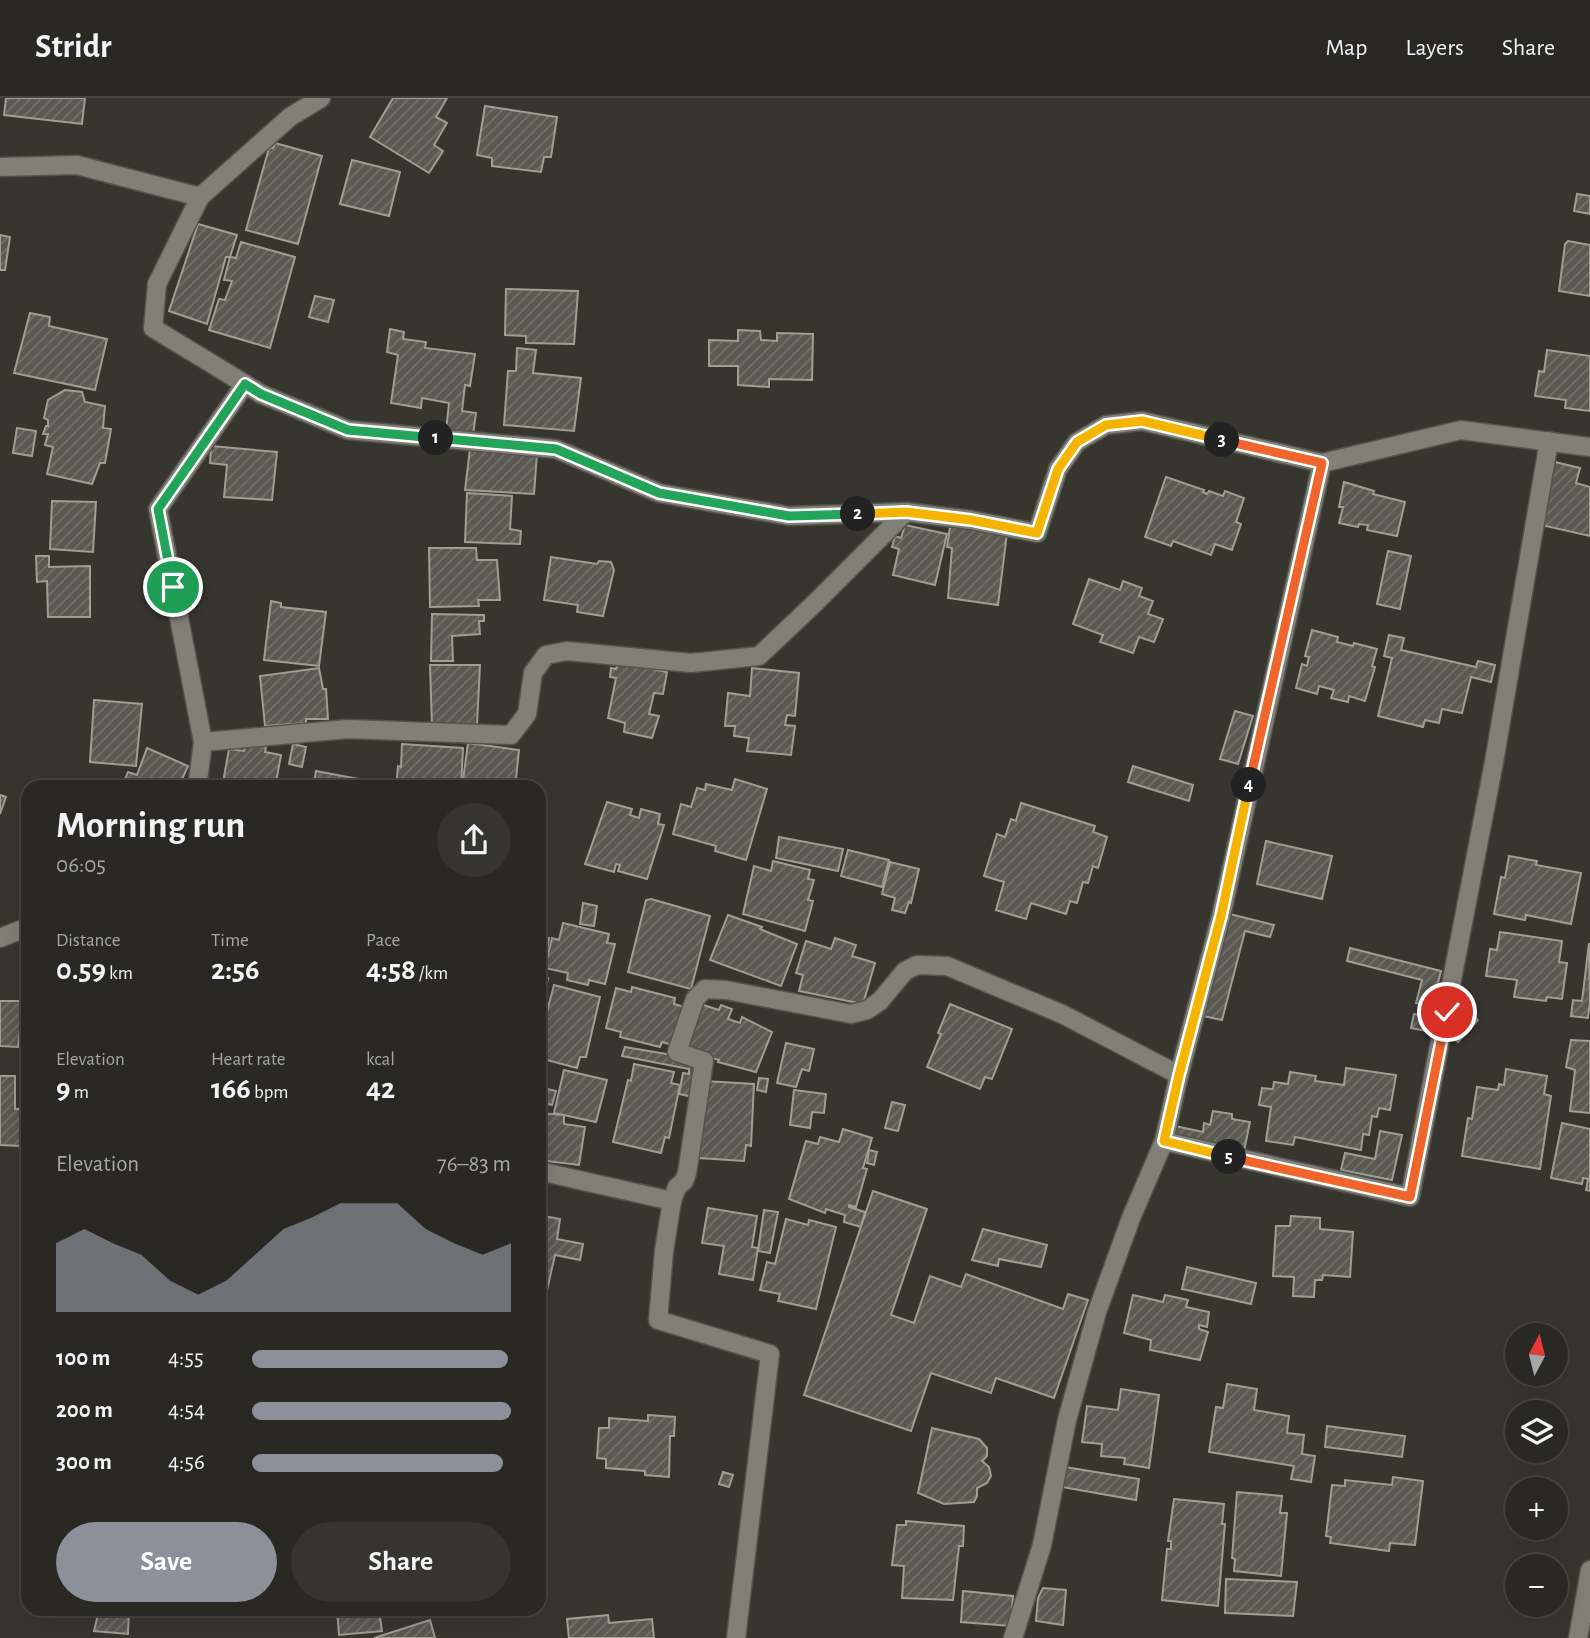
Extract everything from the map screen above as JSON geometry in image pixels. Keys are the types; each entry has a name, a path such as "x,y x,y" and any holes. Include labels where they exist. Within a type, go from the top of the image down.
{"street":[{"path":"321,98 290,117 200,197 157,284 153,328 261,394 348,430 556,449 659,493 789,516 906,512 971,520 1037,533 1058,469 1077,442 1106,425 1142,421 1322,463 1461,430 1590,447"},
{"path":"0,167 77,165 200,197"},
{"path":"198,780 203,742 158,509 245,384"},
{"path":"1164,1141 1410,1197 1494,762 1549,441"},
{"path":"1013,1638 1042,1545 1067,1419 1097,1312 1131,1218 1164,1141 1221,916 1322,463"},
{"path":"203,742 348,729 511,735 527,714 533,673 546,655 567,651 691,663 759,656 906,512"},
{"path":"0,938 21,930"},
{"path":"736,1638 771,1354 658,1320 664,1251 672,1201 687,1172 704,1061 677,1052 695,999 705,989 726,990 851,1014 867,1010 880,1001 905,971 917,965 947,966 1062,1014 1179,1075"},
{"path":"546,1173 672,1201"},
{"path":"1578,1638 1590,1570"}],"building":[{"path":"6,98 85,98 82,124 4,115"},
{"path":"393,98 447,98 436,117 447,123 434,145 443,151 429,173 370,137"},
{"path":"485,106 557,117 551,157 544,157 541,172 492,166 492,158 477,155"},
{"path":"275,143 322,156 298,244 246,230 269,148 273,148"},
{"path":"352,160 400,172 389,216 340,204"},
{"path":"1577,194 1590,196 1590,214 1574,211"},
{"path":"198,224 237,235 230,257 226,257 207,324 169,311"},
{"path":"0,235 10,237 5,270 0,270"},
{"path":"1568,241 1590,245 1590,296 1559,291 1565,244"},
{"path":"241,242 295,257 270,348 209,330 219,299 225,300 232,281 224,280 230,257 236,258"},
{"path":"506,289 578,291 574,344 526,343 526,336 505,335"},
{"path":"315,296 334,300 328,322 309,317"},
{"path":"30,313 50,317 49,326 107,339 95,390 14,373"},
{"path":"390,329 404,332 403,339 426,342 425,348 475,354 470,386 465,385 462,411 476,413 473,435 446,431 449,403 422,398 421,408 391,403 398,355 387,352"},
{"path":"738,330 760,331 761,340 777,341 777,333 813,334 812,380 769,379 769,387 738,385 738,366 709,366 709,340 738,341"},
{"path":"517,348 536,350 533,373 581,378 574,431 504,425 508,371 516,371"},
{"path":"1547,350 1590,356 1590,411 1565,408 1566,400 1535,396 1539,371 1544,372"},
{"path":"65,390 82,392 85,402 105,406 103,428 111,429 105,463 100,463 92,484 47,474 53,447 45,445 48,434 43,434 48,420 44,418 48,400"},
{"path":"17,428 36,431 32,456 13,453"},
{"path":"211,446 277,452 272,500 224,497 227,465 210,463"},
{"path":"470,449 537,454 534,494 465,490"},
{"path":"1551,461 1580,468 1576,483 1590,487 1590,536 1537,524"},
{"path":"1166,477 1204,490 1207,494 1209,491 1223,496 1225,491 1244,498 1236,522 1241,524 1232,550 1215,544 1211,555 1173,541 1171,546 1145,537"},
{"path":"1344,482 1374,491 1373,494 1405,502 1397,536 1367,530 1368,525 1359,524 1358,527 1339,523"},
{"path":"467,493 512,496 510,529 521,531 520,544 465,542"},
{"path":"52,501 96,502 93,552 50,549"},
{"path":"905,525 947,534 935,585 893,575 899,549 892,547 895,536 901,538"},
{"path":"950,527 1007,533 998,605 948,598 952,548 947,547"},
{"path":"429,548 476,548 477,560 497,560 500,600 478,600 479,606 430,607"},
{"path":"1388,551 1411,556 1400,609 1377,604"},
{"path":"36,556 49,556 49,567 90,566 90,617 48,617 47,581 37,582"},
{"path":"551,557 597,564 599,561 611,562 614,570 603,616 577,612 578,605 544,600"},
{"path":"1089,579 1120,590 1123,581 1142,588 1139,596 1153,601 1148,614 1163,619 1154,642 1139,637 1133,653 1100,642 1103,635 1073,624"},
{"path":"271,601 281,603 281,607 326,612 319,666 264,660"},
{"path":"432,614 484,615 484,621 479,621 480,634 452,636 453,661 431,661"},
{"path":"1312,630 1338,637 1337,642 1377,649 1365,701 1349,696 1348,702 1331,698 1334,690 1319,686 1317,694 1296,688 1302,664 1307,666 1309,657 1305,656"},
{"path":"1389,635 1404,638 1401,650 1476,667 1478,661 1495,665 1491,682 1471,677 1462,713 1442,709 1439,723 1425,720 1423,727 1378,716 1392,658 1384,656"},
{"path":"618,662 667,672 663,694 654,693 649,714 659,716 652,738 624,732 625,723 608,718 616,678 610,677 611,668 616,669"},
{"path":"430,665 480,665 477,725 462,724 461,729 432,727"},
{"path":"319,668 323,689 326,689 328,719 306,719 306,723 265,726 260,676"},
{"path":"752,668 799,673 795,716 787,715 785,725 795,726 791,755 747,751 749,738 734,736 735,726 725,726 728,693 750,696"},
{"path":"94,700 142,704 136,766 90,762"},
{"path":"1235,711 1253,716 1238,764 1220,759"},
{"path":"246,742 266,746 265,752 281,755 276,780 223,780 229,749 244,751"},
{"path":"468,743 519,750 516,780 463,780"},
{"path":"293,744 306,747 302,767 289,764"},
{"path":"402,744 463,748 461,780 397,780 398,766 401,767"},
{"path":"147,748 188,766 182,780 124,780 128,772 137,775"},
{"path":"1133,766 1193,785 1189,801 1128,782"},
{"path":"316,771 364,780 314,780"},
{"path":"735,779 767,789 746,860 715,851 716,846 673,834 681,804 691,807 697,788 705,790 706,784 732,790"},
{"path":"0,795 6,797 0,814"},
{"path":"607,802 632,809 630,815 639,818 641,809 660,814 658,824 664,825 647,879 618,871 620,865 616,864 614,872 585,864"},
{"path":"1021,803 1095,826 1093,832 1107,837 1098,868 1093,866 1088,883 1083,882 1077,903 1070,901 1066,914 1031,903 1026,919 996,910 1004,882 984,876 997,834 1005,837 1011,819 1016,821"},
{"path":"779,837 843,849 838,871 776,858"},
{"path":"1266,841 1332,856 1322,899 1257,884"},
{"path":"848,850 889,860 882,887 841,876"},
{"path":"1509,856 1537,861 1536,865 1581,873 1571,924 1526,915 1525,920 1494,914 1501,877 1505,878"},
{"path":"773,861 810,870 808,879 814,880 808,900 813,901 805,931 743,914 754,866 771,871"},
{"path":"890,862 919,869 911,903 909,902 905,913 892,910 895,898 882,894"},
{"path":"651,899 710,916 691,989 628,972 646,900"},
{"path":"583,903 597,906 594,926 580,924"},
{"path":"1230,914 1274,925 1270,937 1245,931 1222,1020 1203,1016"},
{"path":"728,915 762,927 760,929 797,944 781,986 710,960"},
{"path":"563,923 609,934 607,943 615,944 605,984 589,980 588,985 567,980 568,973 546,968 552,938 559,940"},
{"path":"1500,932 1562,941 1559,962 1567,963 1562,999 1547,997 1546,1001 1514,997 1517,980 1486,976 1490,949 1497,950"},
{"path":"835,938 856,945 852,956 875,963 863,1004 799,991 803,975 796,973 806,941 831,949"},
{"path":"1589,943 1588,1018 1571,1016 1573,1000 1582,1001"},
{"path":"1350,948 1441,971 1426,1031 1411,1028 1414,1014 1424,1016 1427,1006 1416,1003 1422,980 1347,961"},
{"path":"554,985 600,997 586,1057 580,1057 577,1068 546,1060 546,1015"},
{"path":"632,987 675,998 674,1004 688,1008 676,1046 662,1042 660,1047 620,1037 621,1032 606,1028 616,988 631,992"},
{"path":"0,1001 21,1001 18,1047 0,1046"},
{"path":"700,1004 719,1010 721,1005 732,1009 728,1019 740,1023 742,1017 772,1032 756,1072 685,1050"},
{"path":"950,1004 1012,1029 992,1079 985,1077 980,1089 927,1067"},
{"path":"1469,1011 1478,1020 1458,1042 1450,1034"},
{"path":"1571,1040 1590,1041 1590,1113 1570,1111 1575,1070 1566,1067"},
{"path":"786,1043 814,1049 809,1071 802,1069 796,1087 777,1083"},
{"path":"625,1047 702,1060 693,1097 679,1094 683,1073 689,1074 689,1069 622,1056"},
{"path":"634,1064 674,1072 671,1083 680,1085 669,1138 665,1137 661,1153 613,1142"},
{"path":"1346,1068 1396,1075 1390,1110 1379,1108 1377,1117 1372,1116 1369,1135 1363,1134 1361,1150 1295,1137 1293,1145 1266,1141 1271,1107 1259,1105 1262,1088 1273,1089 1274,1082 1288,1084 1290,1072 1316,1076 1315,1081 1344,1085"},
{"path":"1506,1069 1547,1076 1544,1094 1551,1096 1540,1169 1462,1156 1468,1118 1472,1119 1477,1087 1498,1090 1499,1084 1504,1085"},
{"path":"564,1070 607,1080 596,1122 554,1113"},
{"path":"0,1076 15,1076 15,1109 21,1109 21,1157 20,1146 0,1145"},
{"path":"759,1078 768,1079 766,1092 757,1090"},
{"path":"705,1081 754,1084 751,1146 746,1145 744,1161 699,1158"},
{"path":"546,1089 556,1091 552,1105 546,1104"},
{"path":"794,1090 826,1094 824,1113 812,1112 810,1128 790,1125"},
{"path":"892,1102 905,1105 898,1131 885,1128"},
{"path":"1213,1111 1232,1114 1232,1119 1250,1122 1244,1151 1173,1140 1175,1126 1203,1132 1204,1123 1210,1125"},
{"path":"546,1114 564,1115 564,1124 585,1127 579,1165 546,1161"},
{"path":"1562,1123 1590,1129 1590,1191 1586,1190 1588,1179 1583,1178 1582,1184 1551,1178"},
{"path":"843,1129 872,1138 863,1168 867,1169 856,1207 849,1205 865,1212 861,1227 844,1222 845,1215 826,1209 825,1213 789,1199 806,1141 818,1144 820,1137 839,1142"},
{"path":"1380,1131 1402,1135 1392,1180 1341,1170 1345,1153 1375,1159"},
{"path":"869,1150 877,1152 874,1165 867,1163"},
{"path":"873,1191 927,1209 891,1315 914,1323 930,1276 961,1287 966,1274 1063,1309 1068,1294 1088,1300 1054,1398 996,1378 991,1393 931,1373 911,1431 804,1395"},
{"path":"708,1208 757,1216 752,1247 758,1248 753,1280 719,1274 724,1246 702,1243"},
{"path":"764,1210 778,1212 770,1253 758,1251"},
{"path":"546,1216 560,1219 557,1239 583,1244 580,1260 555,1255 546,1295"},
{"path":"1291,1216 1320,1218 1320,1229 1353,1232 1350,1277 1323,1275 1322,1280 1315,1280 1314,1297 1293,1296 1294,1277 1273,1276 1276,1226 1290,1226"},
{"path":"786,1219 808,1225 809,1220 836,1227 816,1309 778,1301 780,1294 760,1290 767,1262 775,1264"},
{"path":"983,1229 1047,1245 1041,1267 999,1259 998,1266 972,1260"},
{"path":"1187,1267 1256,1283 1251,1304 1182,1289"},
{"path":"1133,1295 1163,1302 1165,1295 1188,1300 1186,1307 1209,1312 1207,1327 1199,1325 1199,1329 1208,1332 1200,1360 1150,1350 1151,1340 1124,1333"},
{"path":"1227,1384 1257,1389 1254,1410 1289,1416 1287,1433 1304,1435 1302,1454 1315,1456 1311,1482 1291,1479 1294,1466 1209,1452 1216,1407 1223,1408"},
{"path":"1121,1389 1159,1395 1149,1468 1124,1464 1125,1458 1101,1456 1102,1444 1082,1442 1087,1406 1118,1410"},
{"path":"648,1415 675,1417 674,1436 670,1436 669,1477 645,1475 645,1471 606,1468 606,1459 597,1458 599,1428 609,1428 609,1418 648,1421"},
{"path":"1327,1426 1405,1436 1402,1457 1325,1447"},
{"path":"932,1428 979,1439 987,1448 987,1456 982,1461 989,1467 991,1476 987,1483 977,1488 974,1502 944,1504 918,1493"},
{"path":"1065,1467 1139,1479 1136,1500 1062,1487"},
{"path":"723,1472 733,1475 729,1487 719,1484"},
{"path":"1393,1477 1423,1481 1415,1545 1390,1543 1389,1551 1330,1543 1331,1537 1326,1536 1332,1485 1345,1486 1345,1480 1392,1485"},
{"path":"1237,1492 1282,1496 1280,1513 1287,1513 1281,1576 1234,1571 1235,1559 1232,1558"},
{"path":"1174,1499 1224,1504 1222,1524 1225,1524 1218,1606 1162,1600 1167,1549 1171,1549 1171,1541 1168,1541"},
{"path":"906,1521 964,1526 953,1600 902,1598 904,1566 892,1565 897,1525 906,1525"},
{"path":"1226,1579 1297,1582 1293,1616 1225,1613"},
{"path":"1043,1588 1066,1590 1063,1625 1036,1621 1038,1598"},
{"path":"963,1591 1013,1596 1011,1626 961,1622"},
{"path":"608,1615 609,1623 652,1619 654,1638 569,1638 567,1619"},
{"path":"98,1616 129,1616 128,1634 94,1631"},
{"path":"337,1616 380,1616 382,1631 339,1635"},
{"path":"430,1620 435,1638 374,1638"}],"route":[{"path":"173,587 158,509 245,384 261,394 348,430 556,449 659,493 789,516 906,512 971,520 1037,533 1058,469 1077,442 1106,425 1142,421 1322,463 1221,916 1164,1141 1410,1197 1447,1012"}]}
